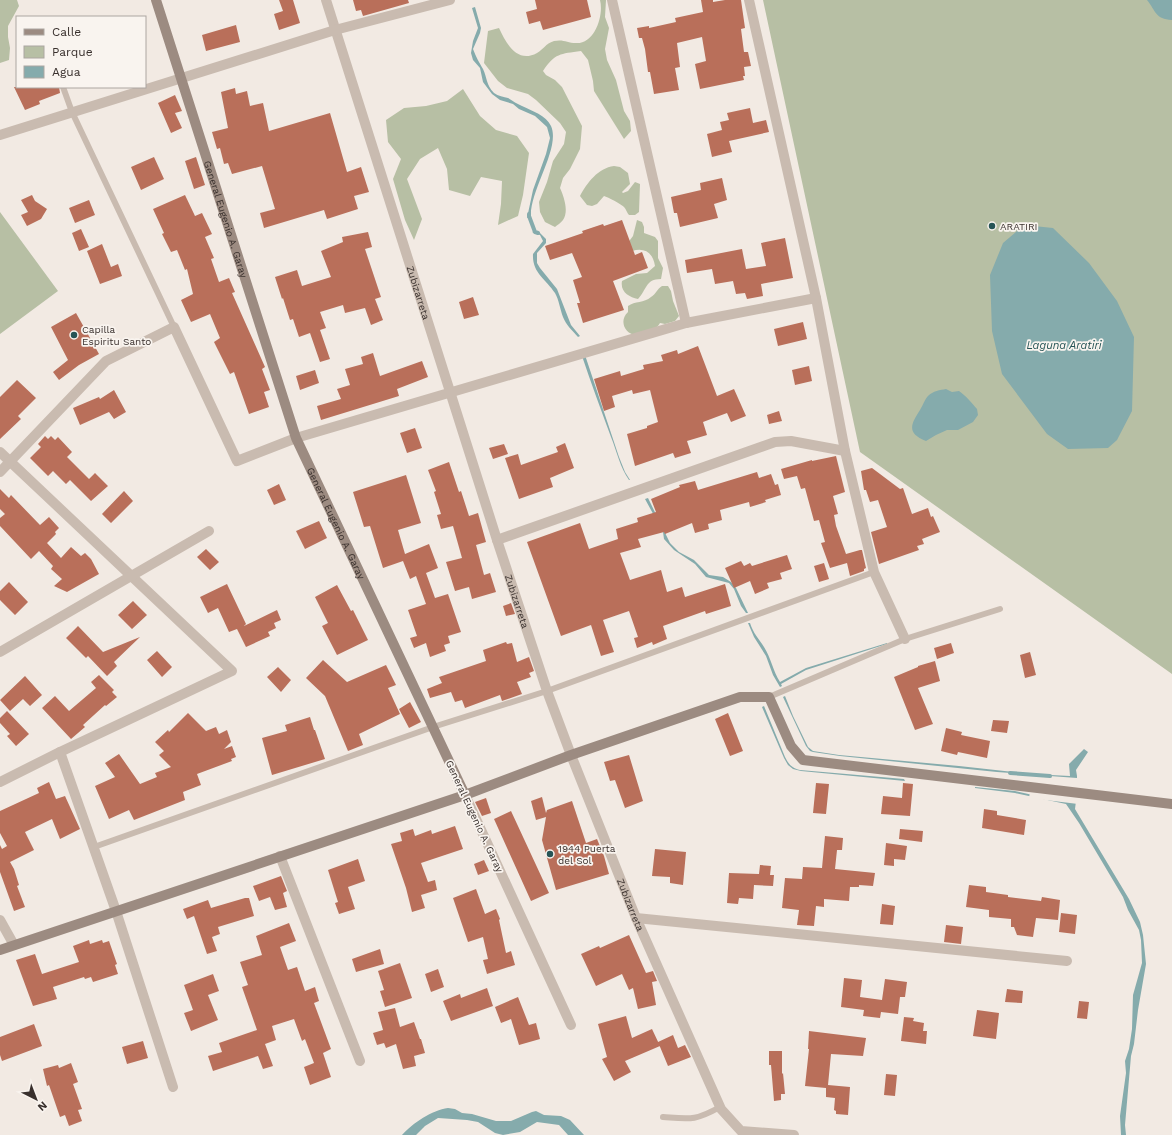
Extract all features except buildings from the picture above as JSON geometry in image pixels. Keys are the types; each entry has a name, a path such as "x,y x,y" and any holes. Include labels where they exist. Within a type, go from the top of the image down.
{"street":[{"name":"General Eugenio A. Garay","path":"156,0 296,438 434,727 572,1025"},
{"name":"Zubizarreta","path":"326,0 497,540 547,691 636,918 720,1107 742,1133 794,1135"},
{"path":"0,135 335,30 450,0"},
{"path":"612,0 686,324"},
{"path":"748,0 816,298 845,451 874,572 905,639"},
{"path":"0,472 106,361 174,327 237,461 296,438 686,324 816,298"},
{"path":"497,540 775,442 791,441 845,451"},
{"path":"0,452 232,671 0,782"},
{"path":"0,652 209,531"},
{"path":"0,950 465,795 571,755 740,697 769,697 790,746 803,760 1172,804"},
{"path":"60,752 116,911 173,1087"},
{"path":"280,856 360,1061"},
{"path":"636,918 1067,961"},
{"path":"0,920 14,945"}],"lane":[{"path":"63,88 72,112 174,327"},
{"path":"94,847 434,727 547,691 874,572"},
{"path":"769,697 905,639 1000,609"},
{"path":"663,1117 694,1119 720,1107"}],"green space":[{"path":"0,0 17,0 19,6 8,26 10,48 9,60 0,63"},
{"path":"600,0 606,0 605,17 609,28 605,49 607,60 616,80 624,111 630,121 631,131 624,139 594,91 588,60 581,51 559,55 547,65 543,71 562,87 582,126 580,149 570,169 563,178 560,188 566,208 565,216 555,227 545,222 540,212 539,202 553,161 564,144 566,132 560,123 536,100 528,94 507,88 498,81 484,63 488,31 499,28 505,40 513,50 524,56 530,56 537,53 554,41 560,40 576,43 583,42 593,34 597,28 601,13"},
{"name":"ARATIRI","path":"763,0 1172,0 1172,674 860,452"},
{"path":"463,89 480,116 496,130 517,136 529,153 523,195 518,216 498,225 502,181 481,177 470,196 449,190 447,169 438,148 420,159 407,179 422,219 414,240 405,220 393,179 401,159 388,142 386,120 404,108 426,106 447,101"},
{"path":"608,167 620,167 628,173 630,184 622,192 623,193 628,191 635,182 640,184 639,212 635,215 629,215 625,208 604,196 597,204 592,206 587,205 580,196 586,186 598,173"},
{"path":"0,212 58,291 0,334"},
{"path":"637,220 642,222 644,233 655,237 658,241 658,258 663,268 661,279 656,279 649,283 638,299 631,297 624,291 622,288 622,281 636,274 647,273 655,266 654,261 648,252 641,250 632,251 627,244 633,236"},
{"path":"662,286 668,286 671,291 679,316 675,321 665,324 660,323 650,332 636,335 628,332 623,323 625,315 628,312 628,306 648,299 653,296"}],"water":[{"path":"1147,0 1172,0 1172,20 1162,18 1156,14"},
{"path":"475,7 481,28 473,49 483,69 489,87 494,93 508,98 542,116 551,126 553,135 552,146 535,195 531,217 527,218 533,190 550,138 547,127 535,116 519,109 513,104 500,100 492,94 483,82 480,68 473,60 471,53 473,41 478,28 472,8"},
{"name":"Laguna Aratiri","path":"1024,225 1053,228 1089,263 1117,301 1134,337 1132,411 1117,440 1108,448 1068,449 1047,434 1002,374 992,331 990,275 1003,243"},
{"path":"535,231 540,233 546,239 546,243 537,253 537,263 557,289 571,325 580,336 578,337 564,320 555,293 537,271 533,261 533,254 543,241 540,235 532,232"},
{"path":"585,355 619,457 630,480 626,475 621,465 596,396 582,356"},
{"path":"946,389 952,392 959,391 977,409 978,415 973,422 958,430 947,430 926,441 915,435 912,428 914,420 930,394"},
{"path":"648,498 670,543 679,552 694,560 709,575 723,577 731,582 736,588 748,613 746,613 741,606 734,589 729,583 706,577 695,564 674,550 664,539 663,532 645,499"},
{"path":"748,623 750,623 754,633 766,651 780,682 806,668 887,644 806,670 781,684 782,686 780,687 773,675 766,656 754,637"},
{"path":"785,696 808,747 813,751 839,755 1031,774 1070,776 1069,764 1084,749 1088,752 1076,770 1077,778 997,772 840,756 813,752 806,746 783,697"},
{"path":"764,706 785,757 789,764 793,767 800,770 904,779 905,781 801,771 793,769 788,765 784,758 762,707"},
{"path":"975,787 1015,791 1064,802 1076,801 1075,809 1129,899 1140,922 1146,964 1131,1056 1125,1125 1126,1135 1121,1135 1120,1116 1126,1073 1125,1061 1129,1049 1132,1029 1133,995 1142,963 1139,930 1123,897 1066,804 1015,793"},
{"path":"448,1108 496,1121 511,1121 536,1111 544,1115 561,1116 570,1120 584,1135 568,1135 559,1125 537,1122 520,1132 503,1135 495,1133 478,1122 438,1118 425,1126 416,1135 402,1135 423,1118 436,1111"}],"pier":[{"path":"1030,792 1061,799 1076,799 1078,804 1029,798"}],"waterway":[{"path":"529,214 535,232 538,233"},
{"path":"1010,773 1050,776"}],"place":[{"name":"ARATIRI","path":"992,226"},
{"name":"Capilla Espiritu Santo","path":"74,335"},
{"name":"1944 Puerta del Sol","path":"550,854"}]}
